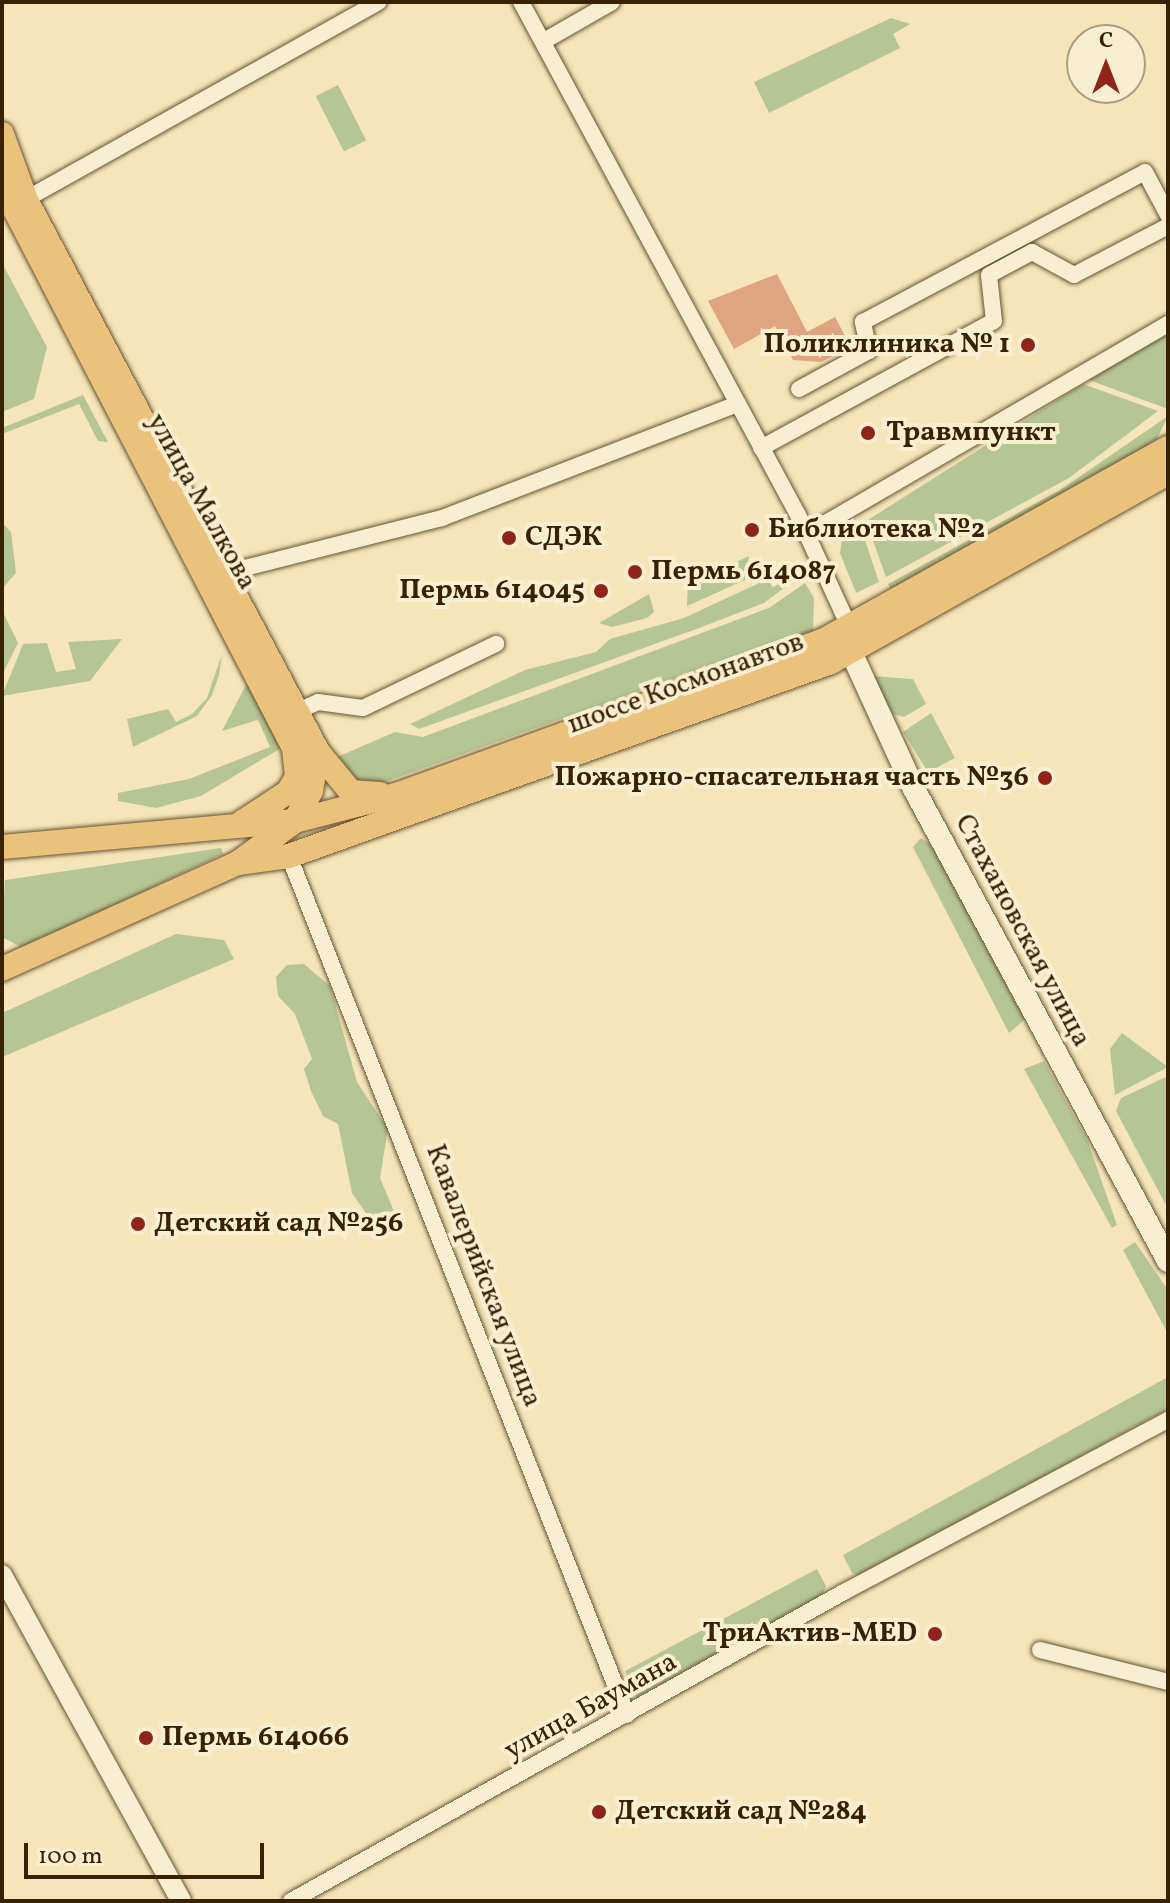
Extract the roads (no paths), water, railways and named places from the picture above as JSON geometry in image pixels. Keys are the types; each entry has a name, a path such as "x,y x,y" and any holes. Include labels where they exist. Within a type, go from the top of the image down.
{"main road":[{"name":"улица Малкова","path":"2,134 13,198 294,748 297,777 288,792 233,827"},
{"name":"улица Малкова","path":"13,198 225,573 318,752 351,792 399,794"},
{"name":"шоссе Космонавтов","path":"2,847 295,821 399,794 697,690 824,640 847,622 1165,453"},
{"name":"шоссе Космонавтов","path":"238,863 289,856 831,662 844,649 1165,453"},
{"path":"844,649 847,622"},
{"name":"Стахановская улица","path":"844,649 1168,1261"},
{"path":"295,821 311,791 318,752"},
{"name":"шоссе Космонавтов","path":"2,969 238,863 295,821"},
{"path":"2,859 40,842"},
{"path":"2,947 42,952"}],"street":[{"path":"13,198 379,2"},
{"path":"521,2 807,534 847,622"},
{"path":"544,41 612,2"},
{"path":"799,389 869,351 863,322 1145,172 1168,215"},
{"path":"761,448 994,321 989,275 1032,252 1074,275 1168,226"},
{"path":"807,534 1168,324"},
{"path":"225,573 442,518 738,404"},
{"path":"298,711 318,702 363,708 496,644"},
{"name":"Кавалерийская улица","path":"289,856 627,1715"},
{"name":"улица Баумана","path":"291,1901 1168,1420"},
{"path":"2,1575 181,1901"},
{"path":"1040,1650 1168,1682"}],"place":[{"name":"Поликлиника № 1","path":"1028,345"},
{"name":"Травмпункт","path":"868,433"},
{"name":"Библиотека №2","path":"752,530"},
{"name":"СДЭК","path":"509,538"},
{"name":"Пермь 614087","path":"635,572"},
{"name":"Пермь 614045","path":"601,591"},
{"name":"Пожарно-спасательная часть №36","path":"1045,778"},
{"name":"Детский сад №256","path":"138,1224"},
{"name":"ТриАктив-MED","path":"935,1634"},
{"name":"Пермь 614066","path":"146,1738"},
{"name":"Детский сад №284","path":"599,1812"}]}
